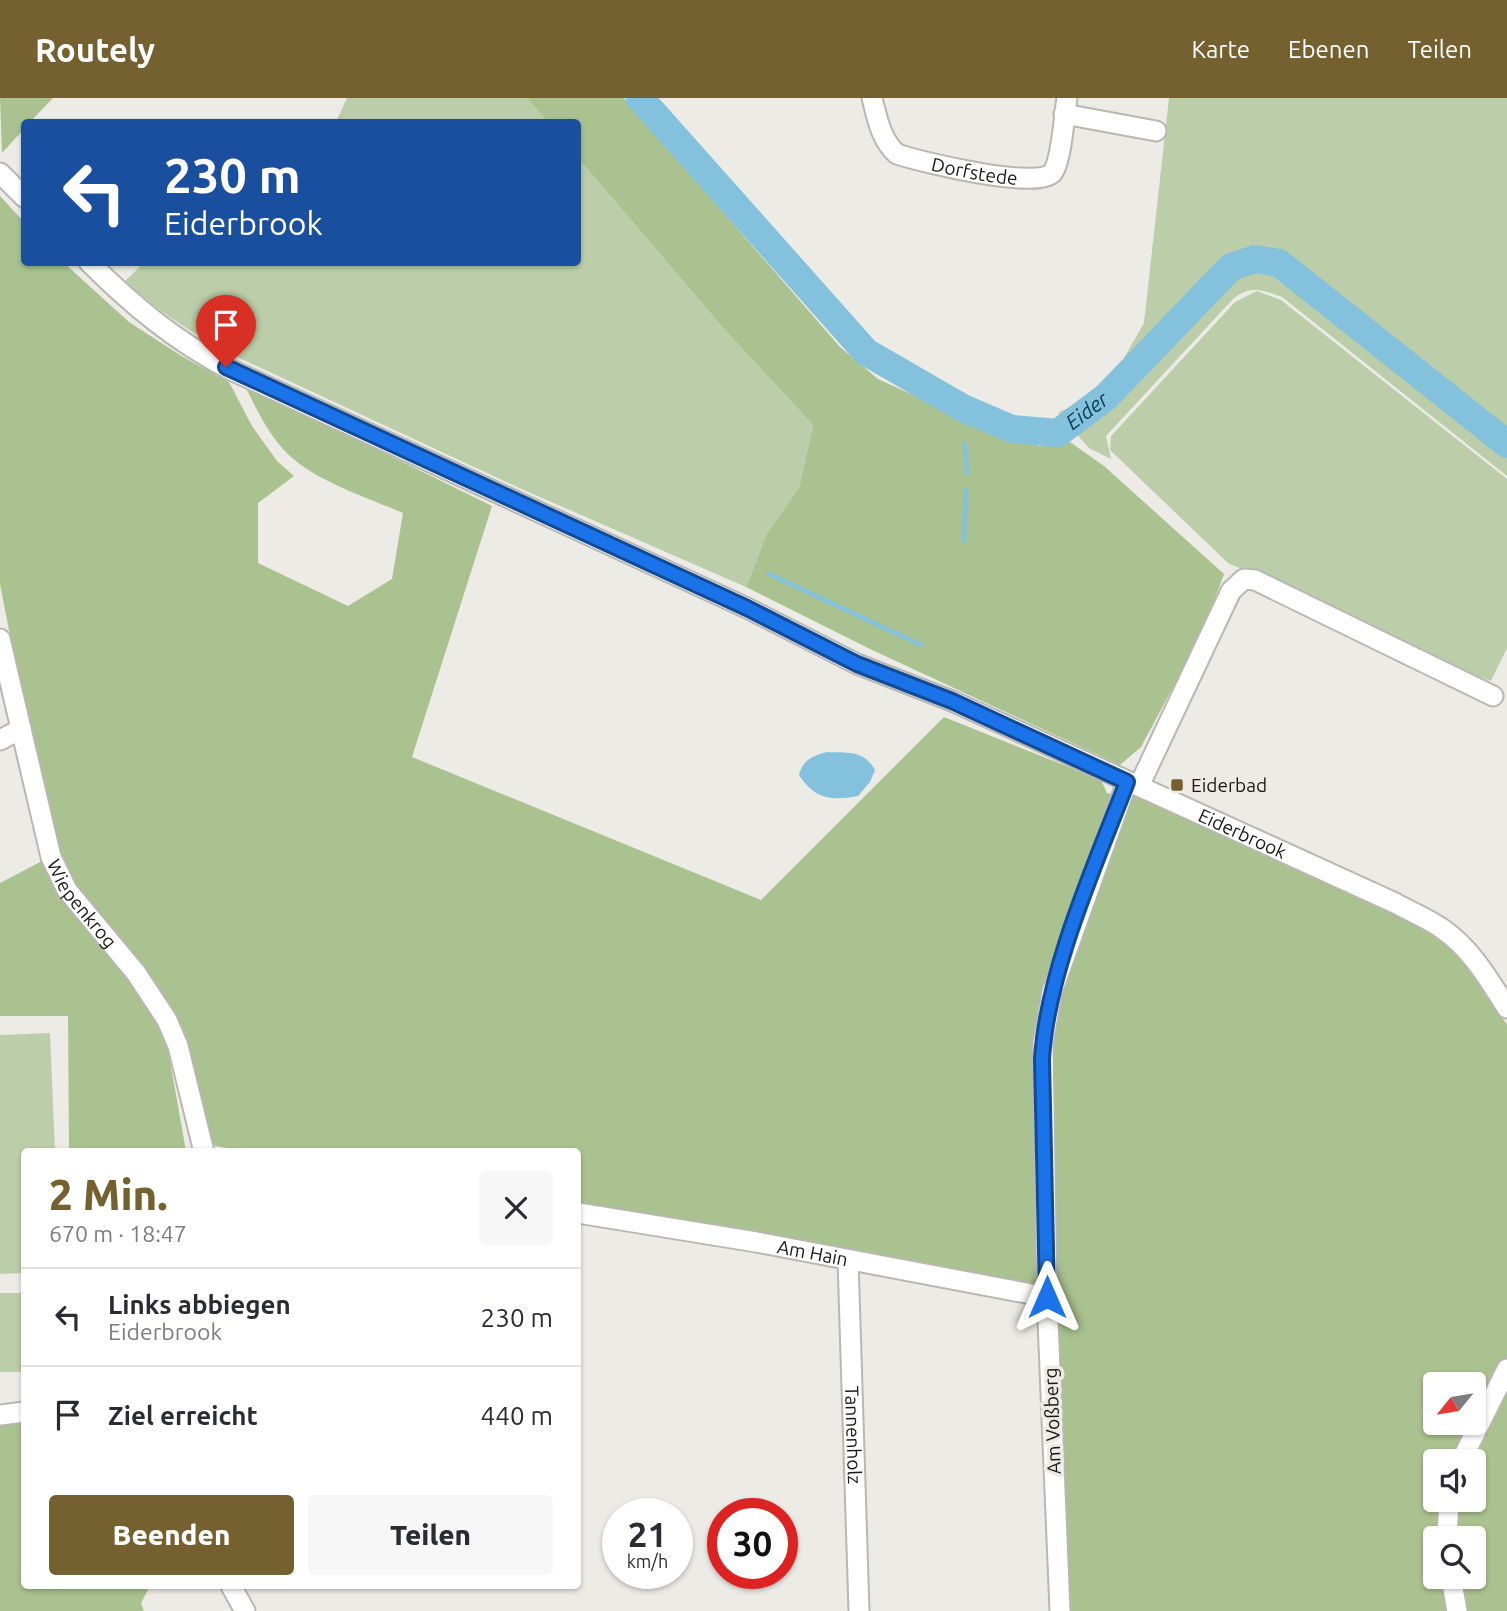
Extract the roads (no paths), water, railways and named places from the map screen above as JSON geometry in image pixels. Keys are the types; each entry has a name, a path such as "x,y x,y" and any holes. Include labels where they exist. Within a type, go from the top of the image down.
{"street":[{"name":"Dorfstede","path":"872,98 889,147 897,154 964,170 1033,180 1045,179 1055,170 1065,106 1156,131"},
{"path":"0,173 21,194"},
{"name":"Eiderbrook","path":"93,266 138,310 188,346 229,369 747,608 857,664 952,701 1395,903 1443,929 1479,966 1507,1008"},
{"name":"Am Voßberg","path":"1059,1611 1047,1297 1042,1059 1044,1025 1066,949 1133,784 1231,591 1244,579 1267,586 1493,696"},
{"name":"Wiepenkrog","path":"0,639 49,851 58,874 67,890 151,993 167,1020 178,1046 204,1148"},
{"path":"0,740 21,729"},
{"name":"Am Hain","path":"581,1214 1047,1297"},
{"name":"Tannenholz","path":"848,1260 859,1611"},
{"path":"1467,1449 1507,1369"},
{"path":"0,1415 21,1412"},
{"path":"233,1589 245,1611"},
{"path":"1453,1589 1457,1611"}],"water":[{"path":"827,752 855,754 871,764 875,770 870,782 858,796 831,798 817,794 799,775 809,759"}],"waterway":[{"name":"Eider","path":"640,98 866,352 963,408 1012,429 1058,433 1106,397 1231,267 1255,259 1279,263 1507,444"},
{"path":"963,408 964,423"},
{"path":"965,444 967,473"},
{"path":"964,541 966,490"},
{"path":"769,574 921,645"}],"place":[{"name":"Eiderbad","path":"1177,785"}]}
